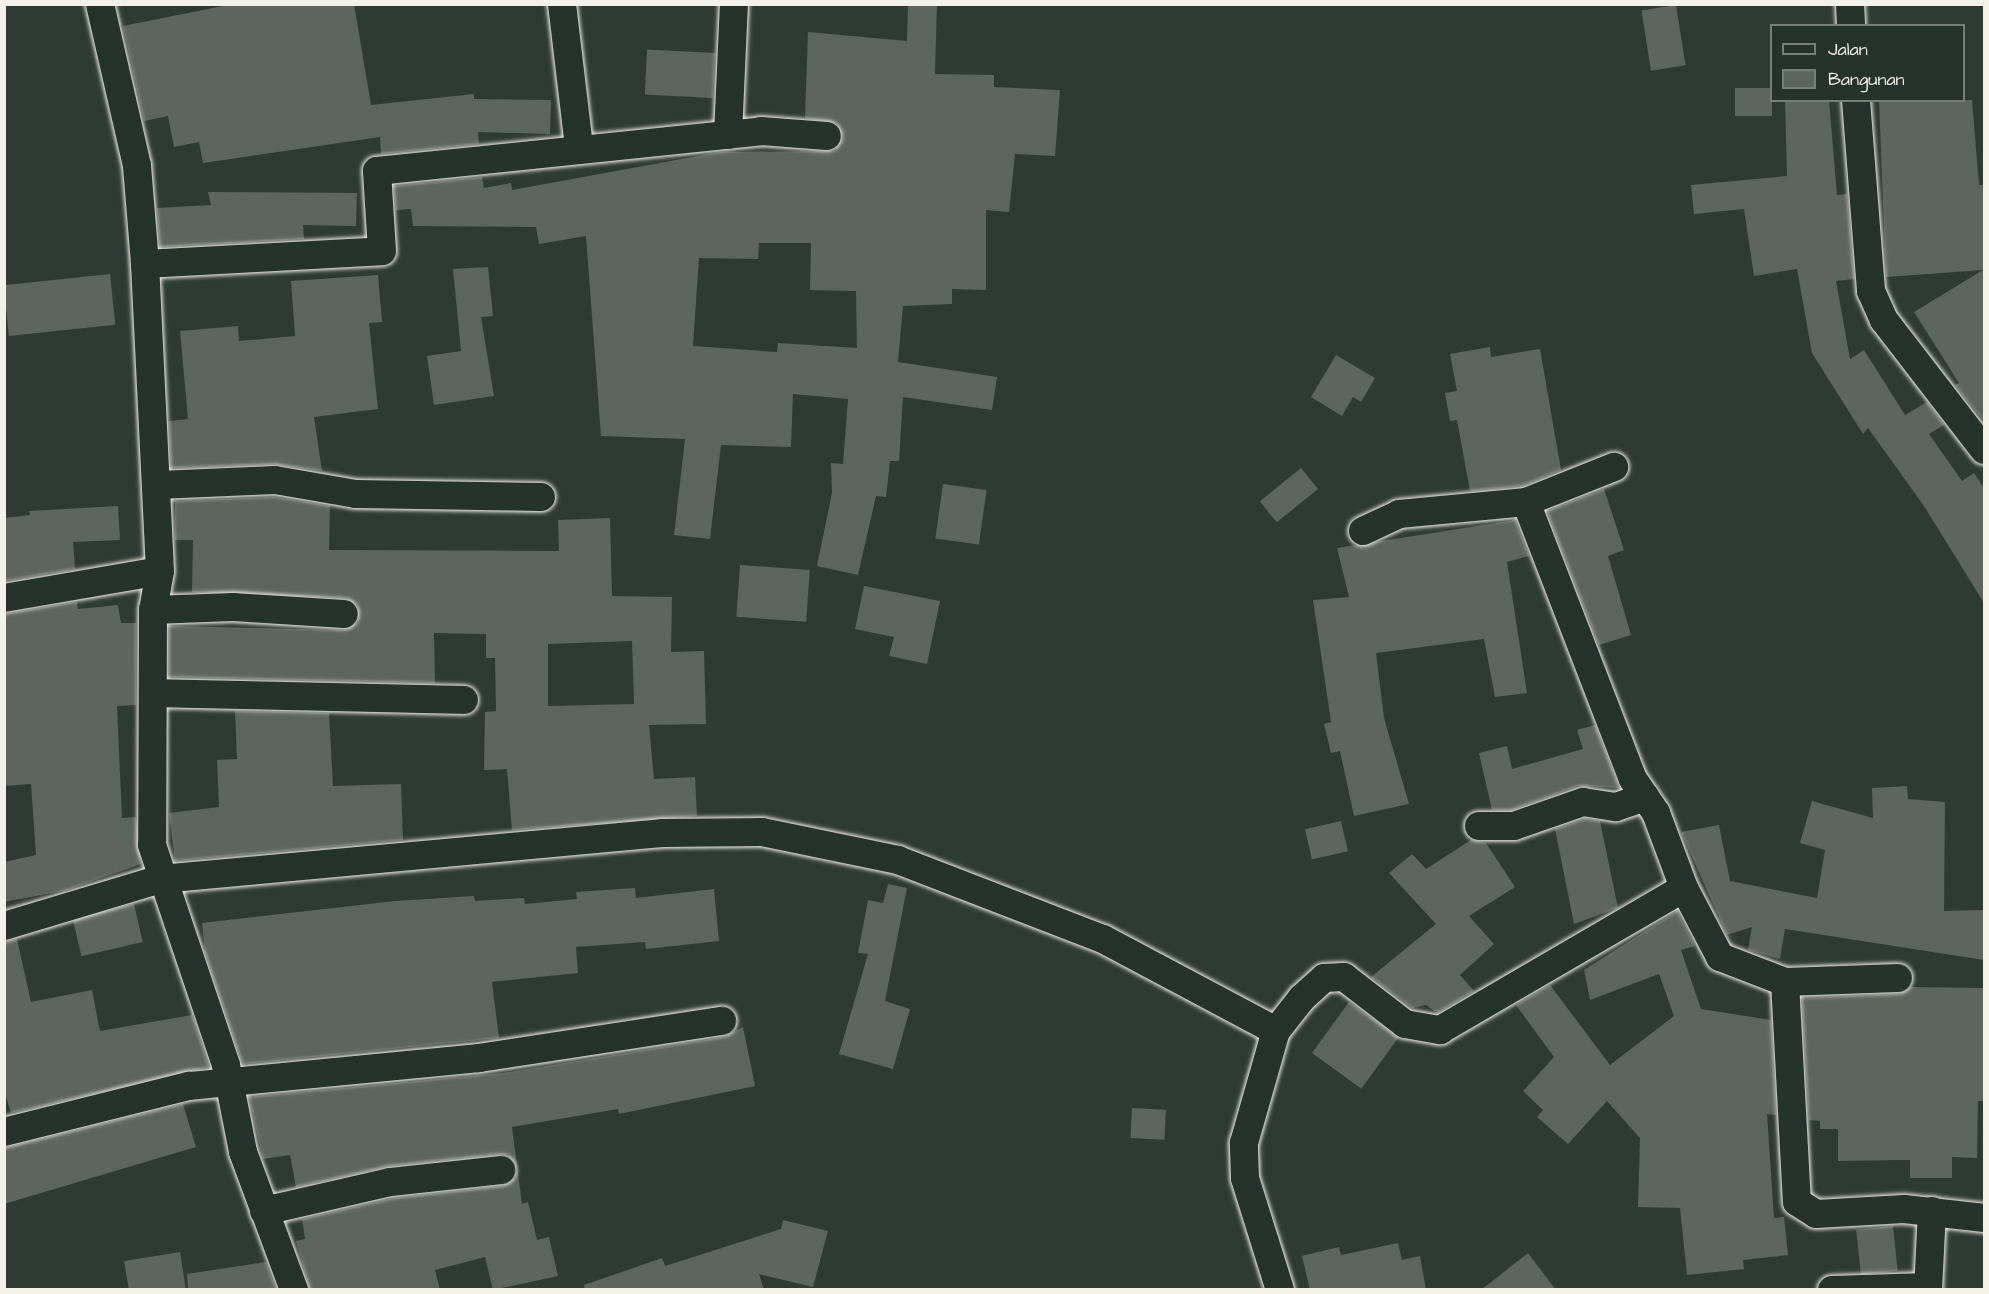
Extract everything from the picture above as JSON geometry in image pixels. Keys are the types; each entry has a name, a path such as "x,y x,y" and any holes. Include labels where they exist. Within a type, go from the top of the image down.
{"street":[{"path":"100,4 137,166 145,264 158,484 160,570 153,610 153,845 161,879 227,1082 264,1210 294,1290"},
{"path":"562,4 579,147"},
{"path":"728,135 734,4"},
{"path":"1850,4 1851,24"},
{"path":"1856,102 1871,291 1884,320 1981,441"},
{"path":"145,264 382,251 377,171 579,147 728,135 826,136"},
{"path":"1363,531 1390,516 1526,501 1614,467"},
{"path":"158,484 275,480 356,494 541,497"},
{"path":"1526,501 1633,779 1645,797 1684,888 1720,957 1785,982 1898,978"},
{"path":"4,598 160,570"},
{"path":"153,610 233,607 344,614"},
{"path":"154,693 464,700"},
{"path":"1479,826 1514,826 1583,802 1616,807 1645,797"},
{"path":"4,926 161,879 663,833 789,834 898,860 1103,939 1276,1031"},
{"path":"1280,1290 1245,1178 1244,1154 1252,1101 1276,1031 1324,978 1344,977 1405,1024 1440,1030 1684,888"},
{"path":"1785,982 1797,1202 1816,1214 1932,1211 1984,1218"},
{"path":"4,1132 178,1088 479,1058 722,1021"},
{"path":"264,1210 391,1182 501,1170"},
{"path":"1832,1290 1928,1288 1932,1211"}],"building":[{"path":"233,4 354,4 371,105 474,94 474,99 551,100 550,134 478,132 479,144 381,154 380,137 203,163 199,142 174,147 168,116 144,121 123,26"},
{"path":"908,4 937,4 935,74 994,75 994,87 1060,90 1055,156 1015,154 1009,212 986,210 986,290 952,289 952,304 903,306 898,362 997,377 992,410 903,397 899,461 890,461 886,497 876,496 858,575 817,566 832,493 831,463 843,464 848,399 793,394 791,447 721,445 710,539 674,535 685,439 601,436 586,236 539,244 536,227 413,226 411,209 396,210 394,186 482,177 484,188 511,183 512,190 720,152 834,151 843,138 837,123 805,118 808,32 907,41","holes":["759,243 811,243 810,290 856,291 857,348 778,343 777,352 693,346 699,258 758,259"]},
{"path":"1676,5 1686,65 1651,71 1641,10"},
{"path":"647,49 715,53 713,98 645,94"},
{"path":"1735,88 1770,88 1772,116 1735,116"},
{"path":"1965,100 1972,100 1979,185 1984,185 1984,421 1955,385 1959,383 1914,312 1983,270 1886,277 1879,102 1965,102"},
{"path":"1785,102 1829,102 1837,195 1847,194 1854,279 1836,281 1850,359 1864,350 1905,415 1927,402 1944,425 1929,434 1962,481 1974,473 1984,488 1984,603 1924,506 1868,428 1863,434 1812,353 1797,269 1754,276 1744,209 1694,214 1691,185 1787,176"},
{"path":"208,192 357,193 356,226 303,225 304,239 160,247 157,208 211,205"},
{"path":"488,267 493,316 481,317 494,396 434,405 427,356 461,351 453,269"},
{"path":"110,274 115,325 9,336 4,285"},
{"path":"378,275 382,322 369,323 378,409 314,417 322,471 275,464 171,468 169,421 188,419 180,331 238,326 239,341 295,336 291,281"},
{"path":"1490,347 1491,357 1540,349 1561,470 1522,486 1470,491 1457,420 1450,421 1445,393 1457,391 1450,354"},
{"path":"1336,355 1375,378 1361,402 1353,397 1342,416 1311,397"},
{"path":"1301,468 1318,489 1277,522 1260,501"},
{"path":"943,484 987,490 979,545 935,538"},
{"path":"1604,489 1624,550 1608,556 1631,635 1599,645 1547,511"},
{"path":"274,497 330,506 329,550 559,551 558,520 610,518 612,596 672,597 671,652 704,651 706,724 649,725 654,779 695,777 697,816 512,830 507,769 484,770 485,712 496,711 495,658 486,658 486,634 434,633 435,683 169,677 169,626 343,630 358,623 358,606 346,598 192,592 193,540 175,540 175,501","holes":["632,641 634,704 548,706 548,644"]},
{"path":"118,506 120,540 73,542 75,569 4,581 4,518 30,515 29,511"},
{"path":"1515,520 1529,556 1507,562 1527,693 1495,697 1484,639 1376,653 1384,718 1409,804 1354,816 1340,751 1331,753 1324,724 1331,722 1313,600 1349,597 1337,548"},
{"path":"740,565 810,570 806,622 736,617"},
{"path":"864,586 940,601 927,664 889,656 894,637 855,629"},
{"path":"77,602 78,609 118,605 121,623 136,623 136,705 117,706 122,818 136,817 141,864 67,890 4,902 4,862 36,855 31,784 4,786 4,614"},
{"path":"235,711 329,713 333,786 401,784 403,840 175,861 169,813 219,807 217,760 237,759"},
{"path":"1595,725 1619,788 1578,786 1511,810 1492,810 1479,753 1507,746 1512,769 1583,749 1577,730"},
{"path":"1907,786 1908,799 1945,802 1944,911 1984,910 1984,960 1785,929 1780,959 1748,950 1752,927 1727,935 1681,832 1719,825 1730,881 1817,898 1825,850 1800,843 1812,801 1873,818 1872,788"},
{"path":"1585,819 1600,821 1618,908 1574,924 1555,829"},
{"path":"1341,821 1348,851 1312,860 1305,829"},
{"path":"1471,840 1486,843 1515,887 1469,916 1494,944 1460,975 1474,991 1437,1013 1426,1005 1412,1008 1371,977 1436,924 1389,873 1412,854 1426,869"},
{"path":"888,884 907,888 885,1001 910,1009 893,1069 839,1054 868,954 858,953 868,900 883,903"},
{"path":"635,888 636,898 714,889 719,941 646,949 645,942 576,947 578,973 492,982 499,1038 243,1064 205,952 202,923 395,901 474,896 475,901 524,898 525,904 577,899 576,892"},
{"path":"134,904 143,942 81,956 73,918"},
{"path":"1677,911 1695,946 1681,950 1701,1009 1771,1020 1776,1115 1767,1114 1774,1218 1784,1217 1788,1255 1743,1260 1744,1269 1687,1275 1680,1208 1638,1207 1640,1138 1607,1101 1568,1144 1537,1117 1543,1110 1523,1091 1554,1057 1516,1005 1550,985 1610,1065 1674,1016 1659,974 1590,1000 1584,970"},
{"path":"17,939 31,1002 92,990 100,1031 192,1015 209,1067 11,1113 4,1090 4,942"},
{"path":"1911,987 1984,988 1984,1101 1978,1101 1977,1158 1952,1157 1952,1178 1910,1178 1910,1160 1838,1161 1838,1129 1820,1129 1820,1121 1809,1120 1802,998 1899,994"},
{"path":"1349,1002 1398,1038 1361,1089 1312,1053"},
{"path":"743,1027 755,1086 619,1114 618,1109 512,1127 522,1204 528,1202 537,1240 549,1237 558,1276 493,1290 485,1257 435,1270 440,1290 310,1290 296,1241 305,1239 302,1219 394,1198 503,1186 516,1177 517,1168 508,1155 499,1154 389,1166 296,1187 290,1155 263,1159 249,1097 503,1073 724,1037"},
{"path":"183,1104 196,1147 4,1204 4,1148"},
{"path":"1132,1108 1166,1110 1164,1140 1130,1138"},
{"path":"783,1220 828,1231 813,1287 759,1274 764,1290 585,1290 584,1285 662,1258 665,1266 781,1229"},
{"path":"1893,1226 1898,1271 1861,1275 1856,1230"},
{"path":"1398,1243 1402,1260 1420,1256 1426,1290 1310,1290 1302,1256 1339,1247 1341,1255"},
{"path":"180,1252 186,1290 129,1290 124,1261"},
{"path":"1528,1253 1556,1290 1481,1290"},
{"path":"266,1262 276,1290 188,1290 187,1274"}]}
